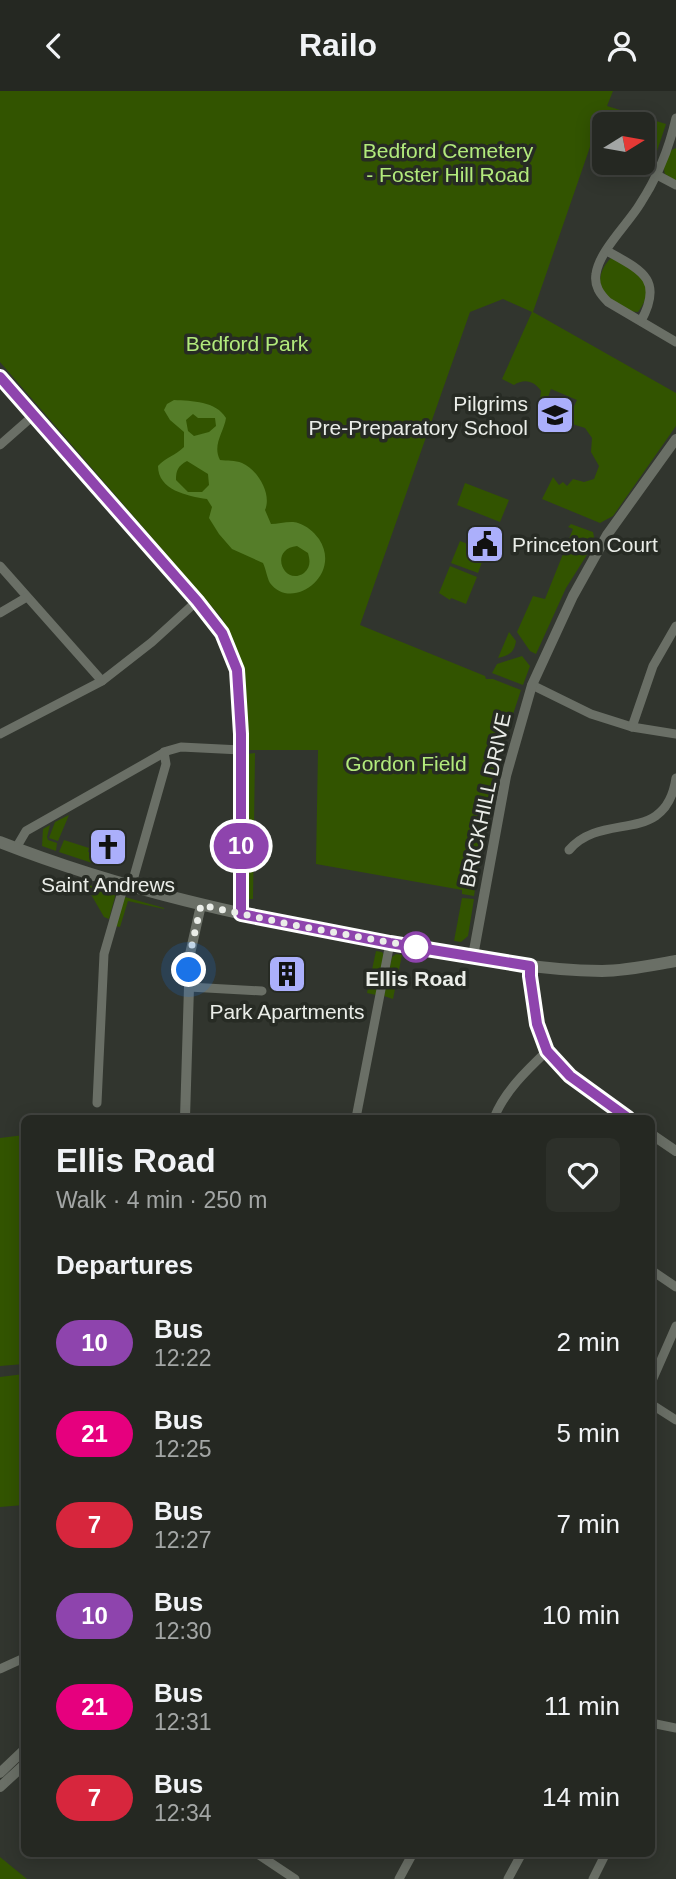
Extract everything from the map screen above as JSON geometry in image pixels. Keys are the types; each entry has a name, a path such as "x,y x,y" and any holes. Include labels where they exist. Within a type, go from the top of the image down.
{"main road":[{"path":"0,842 127,886 241,914 390,943 530,966 604,971 676,961"}],"street":[{"path":"676,118 672,144 657,175 639,207 607,251 595,276 600,295 608,302 676,342"},
{"path":"657,175 676,185"},
{"path":"607,251 644,273 649,282 652,293 649,307 641,321"},
{"path":"0,377 222,633 237,670 241,750 241,914"},
{"path":"0,445 34,415"},
{"name":"BRICKHILL DRIVE","path":"473,956 506,776 532,685 573,596 607,535 676,439"},
{"path":"0,566 102,681"},
{"path":"0,613 27,597"},
{"path":"0,734 102,681 152,642 197,601"},
{"path":"632,727 653,666 676,627"},
{"path":"532,685 591,714 632,727 676,734"},
{"path":"16,848 26,831 164,753 181,747 241,750"},
{"path":"97,1103 104,954 166,764 164,753"},
{"path":"569,850 590,833 654,819 669,803 676,778"},
{"path":"185,1115 190,954 201,905"},
{"path":"357,1115 390,943"},
{"path":"530,966 537,1024 547,1051 570,1076 624,1115"},
{"path":"189,987 262,991"},
{"path":"495,1115 513,1086 547,1051"},
{"path":"655,1137 676,1151"},
{"path":"655,1273 676,1287"},
{"path":"655,1374 676,1326"},
{"path":"655,1407 676,1420"},
{"path":"0,1669 21,1659"},
{"path":"655,1724 676,1728"},
{"path":"0,1773 21,1753"},
{"path":"0,1787 21,1768"},
{"path":"263,1857 295,1879"},
{"path":"399,1879 411,1857"},
{"path":"508,1879 520,1857"},
{"path":"593,1879 604,1857"}],"green space":[{"name":"Bedford Park","path":"0,91 613,91 607,106 627,112 592,112 592,148 590,147 533,312 676,393 676,426 613,516 600,523 542,499 553,477 559,485 563,482 567,486 573,479 584,482 594,479 599,466 591,452 592,438 585,428 572,424 573,421 568,419 577,400 551,389 544,408 539,406 541,391 536,385 525,381 514,385 502,379 532,312 503,299 470,312 360,625 485,676 486,679 521,690 493,775 488,808 483,810 486,817 474,896 462,894 462,890 316,864 318,750 247,750 243,671 234,641 221,617 0,362"},
{"name":"Bedford Park","path":"655,121 666,124 655,157"},
{"path":"676,148 676,181 665,174 664,167 667,155"},
{"path":"611,258 637,271 646,285 644,302 638,312 618,307 604,294 600,277"},
{"path":"465,483 509,500 500,522 457,505"},
{"path":"571,524 593,532 595,542 566,588 536,654 530,651 517,632 533,596 545,599 573,529 568,527"},
{"path":"460,541 486,551 478,573 451,563"},
{"path":"450,566 477,577 466,604 451,598 450,600 439,593"},
{"path":"509,632 516,641 514,648 498,658"},
{"path":"522,656 530,666 523,685 492,673 497,664"},
{"path":"255,753 253,899 247,899 247,754"},
{"path":"69,815 58,841 49,838 55,822"},
{"path":"50,825 47,837 57,843 56,851 42,846 43,829"},
{"path":"64,840 89,848 88,852 97,853 95,859 99,861 98,865 59,852"},
{"path":"85,884 116,893 109,919 104,917"},
{"path":"125,897 164,909 128,901 120,927 115,926"},
{"path":"462,898 474,899 468,936 461,942 454,941"},
{"path":"376,951 384,955 376,995 367,993"},
{"path":"396,954 402,955 393,999 384,996 392,957"},
{"path":"21,1135 21,1364 0,1366 0,1138"},
{"path":"21,1374 21,1505 0,1507 0,1377"},
{"path":"0,1857 27,1879 0,1879"}],"shaded area":[{"path":"174,400 196,402 210,405 222,412 226,418 217,449 220,460 242,463 258,477 267,497 265,510 271,524 298,523 310,529 319,539 325,553 324,566 320,577 311,586 290,594 279,591 270,583 263,563 232,549 219,534 209,518 212,507 207,499 183,494 163,481 158,466 184,447 184,432 170,420 164,410 167,404","holes":["193,414 198,418 215,418 216,426 209,432 194,436 188,431 186,420","187,461 208,474 209,485 202,492 188,492 176,480 178,469","297,546 308,553 309,563 304,573 297,576 285,571 281,560 288,549"]}],"bus line":[{"name":"10","path":"0,377 197,601 222,633 232,652 240,690 241,914 390,943 530,966 537,1024 547,1051 570,1076 623,1115"}],"place":[{"name":"Pilgrims Pre-Preparatory School","path":"555,415"},
{"name":"Princeton Court","path":"485,544"},
{"name":"Saint Andrews","path":"108,847"},
{"name":"Ellis Road","path":"416,947"},
{"name":"Park Apartments","path":"287,974"}],"route":[{"path":"189,970 201,905 416,947"}],"park label":[{"name":"Bedford Cemetery - Foster Hill Road","path":"448,162"},
{"name":"Gordon Field","path":"406,763"}]}
